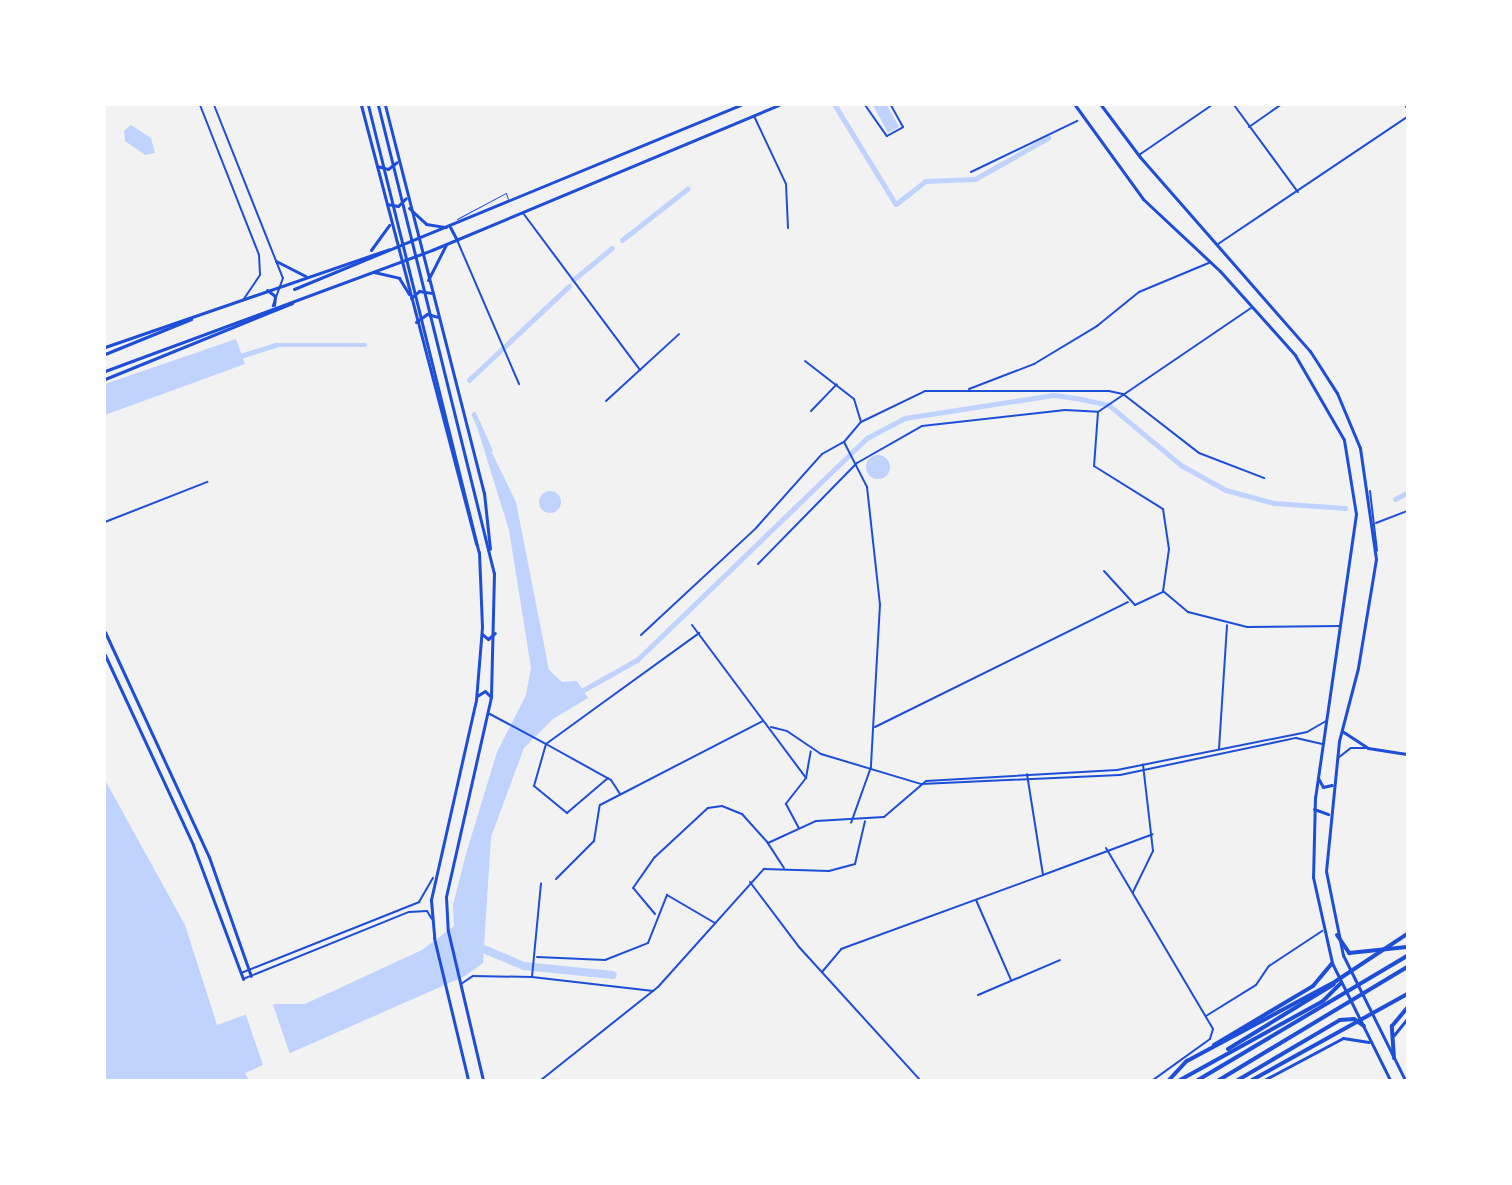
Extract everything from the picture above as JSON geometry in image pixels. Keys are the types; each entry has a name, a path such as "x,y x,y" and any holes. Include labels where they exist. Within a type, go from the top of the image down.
{"highway":[{"path":"1206,1051 1338,982 1407,934"},
{"path":"1337,935 1349,953 1407,947"},
{"path":"1198,1080 1407,956"},
{"path":"1169,1080 1206,1051 1313,986 1332,963"},
{"path":"1219,1080 1407,967"},
{"path":"1180,1080 1276,1023 1327,998 1338,982"},
{"path":"1253,1079 1407,994"},
{"path":"1276,1023 1307,1000"},
{"path":"1394,1058 1391,1030 1407,1008"},
{"path":"1238,1080 1340,1020 1354,1019 1364,1026"}],"main road":[{"path":"361,105 416,322 479,552"},
{"path":"368,105 453,435 479,552 482,632 477,696 433,878 432,919 434,938 468,1080"},
{"path":"378,105 490,549"},
{"path":"385,105 484,493 490,549 496,632 490,698 449,867 448,931 483,1080"},
{"path":"294,289 396,246 418,240 741,105"},
{"path":"105,378 457,240 779,105"},
{"path":"1075,105 1143,199 1211,262 1307,370 1347,451 1356,514 1317,776 1313,877 1322,931 1338,982 1364,1026 1390,1080"},
{"path":"1101,105 1139,156 1327,376 1352,426 1370,491 1377,551 1358,668 1341,729 1328,815 1326,877 1337,935 1405,1080"},
{"path":"376,165 388,169 398,160"},
{"path":"386,203 398,206 407,198"},
{"path":"410,207 426,224 451,226"},
{"path":"368,252 384,239 390,220"},
{"path":"451,226 450,234 457,240"},
{"path":"428,280 447,244"},
{"path":"105,354 368,252 389,249"},
{"path":"276,261 289,272 306,276"},
{"path":"370,273 394,275 409,294"},
{"path":"267,290 275,296 273,306"},
{"path":"410,299 417,291 431,292"},
{"path":"105,371 273,306 300,300"},
{"path":"416,322 427,314 438,317"},
{"path":"105,346 191,319"},
{"path":"105,632 177,787 252,976"},
{"path":"482,632 488,639 496,632"},
{"path":"105,655 168,792 229,939 243,979"},
{"path":"120,686 128,682"},
{"path":"477,696 484,691 490,698"},
{"path":"1341,729 1368,748 1407,754"},
{"path":"1317,776 1323,787 1333,784"},
{"path":"168,792 177,787"},
{"path":"1314,809 1324,808 1328,815"},
{"path":"229,939 238,936"},
{"path":"1394,1058 1394,1034 1407,1019"},
{"path":"1263,1080 1343,1038 1364,1039 1372,1046"}],"street":[{"path":"200,105 259,255 260,275 243,299"},
{"path":"214,105 284,284 273,306"},
{"path":"866,105 887,136 903,127 891,105"},
{"path":"1139,156 1212,105"},
{"path":"1234,105 1298,192"},
{"path":"1249,127 1281,105"},
{"path":"754,116 786,184 788,228"},
{"path":"1216,246 1407,117"},
{"path":"971,172 1077,121"},
{"path":"523,213 640,370"},
{"path":"457,240 519,384"},
{"path":"969,389 1034,364 1097,326 1139,292 1211,262"},
{"path":"759,564 857,463 922,426 1065,410 1098,412 1116,396 1253,307"},
{"path":"606,401 679,334"},
{"path":"805,361 854,399 861,422"},
{"path":"812,411 837,384"},
{"path":"641,635 756,528 822,454 844,442 861,422 925,391 969,389 1016,394 1076,389 1116,396 1123,394 1199,453 1264,478"},
{"path":"1098,412 1096,470 1164,508 1167,516 1163,591"},
{"path":"844,442 857,463 867,487 880,604 871,767 851,823"},
{"path":"105,522 207,482"},
{"path":"1370,491 1376,523 1377,551"},
{"path":"1376,523 1407,511"},
{"path":"1104,571 1128,602 1135,605 1163,591"},
{"path":"1163,591 1195,616 1227,626 1341,626"},
{"path":"875,727 1128,602"},
{"path":"692,625 763,721 771,727 806,778"},
{"path":"1219,749 1227,626"},
{"path":"608,778 567,813 534,786 546,744 699,633"},
{"path":"488,713 608,778 620,795"},
{"path":"768,843 821,820 851,823 890,815 921,784 1143,765 1311,731 1326,720"},
{"path":"556,879 594,841 600,804 763,721"},
{"path":"771,727 787,731 812,750 921,784 1143,771 1303,737 1322,744"},
{"path":"1246,743 1247,748"},
{"path":"1336,761 1351,748 1368,748"},
{"path":"799,828 786,804 806,778 812,750"},
{"path":"1132,893 1149,866 1153,834 1143,765"},
{"path":"1027,774 1043,875"},
{"path":"656,915 633,888 656,857 708,808 722,806 742,814 768,843 784,868"},
{"path":"541,1080 653,991 750,882 768,867 829,871 852,866 859,859 865,821"},
{"path":"822,972 835,952 1043,875 1106,849 1153,834"},
{"path":"1106,849 1213,1029 1210,1038 1153,1080"},
{"path":"240,973 419,902 433,878"},
{"path":"532,977 537,957 541,882"},
{"path":"750,882 822,972 920,1080"},
{"path":"537,957 605,960 648,943 656,915 668,895 715,923"},
{"path":"976,900 1012,981"},
{"path":"397,911 404,912 399,916"},
{"path":"243,979 399,916 427,911 432,919"},
{"path":"1206,1016 1256,985 1269,966 1322,931"},
{"path":"978,996 1060,960"},
{"path":"460,984 473,976 532,977 653,991"}],"lane":[{"path":"451,226 462,213 482,203 506,193 509,201"}],"water":[{"path":"873,105 887,105 899,127 888,133"},
{"path":"131,125 151,138 155,153 145,155 125,141 124,131"},
{"path":"236,339 245,364 105,415 105,384"},
{"path":"473,414 516,502 549,670 562,682 577,681 588,698 553,719 524,748 491,837 483,963 465,976 245,1073 249,1080 105,1080 105,780 185,925 217,1025 275,1004 305,1004 422,950 454,926 453,905 466,854 497,752 526,695 531,668 509,530"},
{"path":"878,455 883,456 889,462 889,472 883,478 878,479 873,478 867,472 866,467 867,462 873,456"},
{"path":"550,491 558,494 561,502 558,510 550,513 542,510 539,502 542,494"}],"pier":[{"path":"272,1002 291,1056 263,1065 245,1011"}],"waterway":[{"path":"835,105 896,204 925,181 975,179 1048,138"},
{"path":"622,240 687,189"},
{"path":"573,280 612,248"},
{"path":"469,380 569,286"},
{"path":"238,357 275,345 365,345"},
{"path":"578,693 637,660 867,438 905,418 1054,395 1081,399 1109,405 1181,465 1226,490 1274,503 1345,508"},
{"path":"474,414 490,450"},
{"path":"1395,499 1407,493"},
{"path":"474,945 524,966 613,975"}]}
